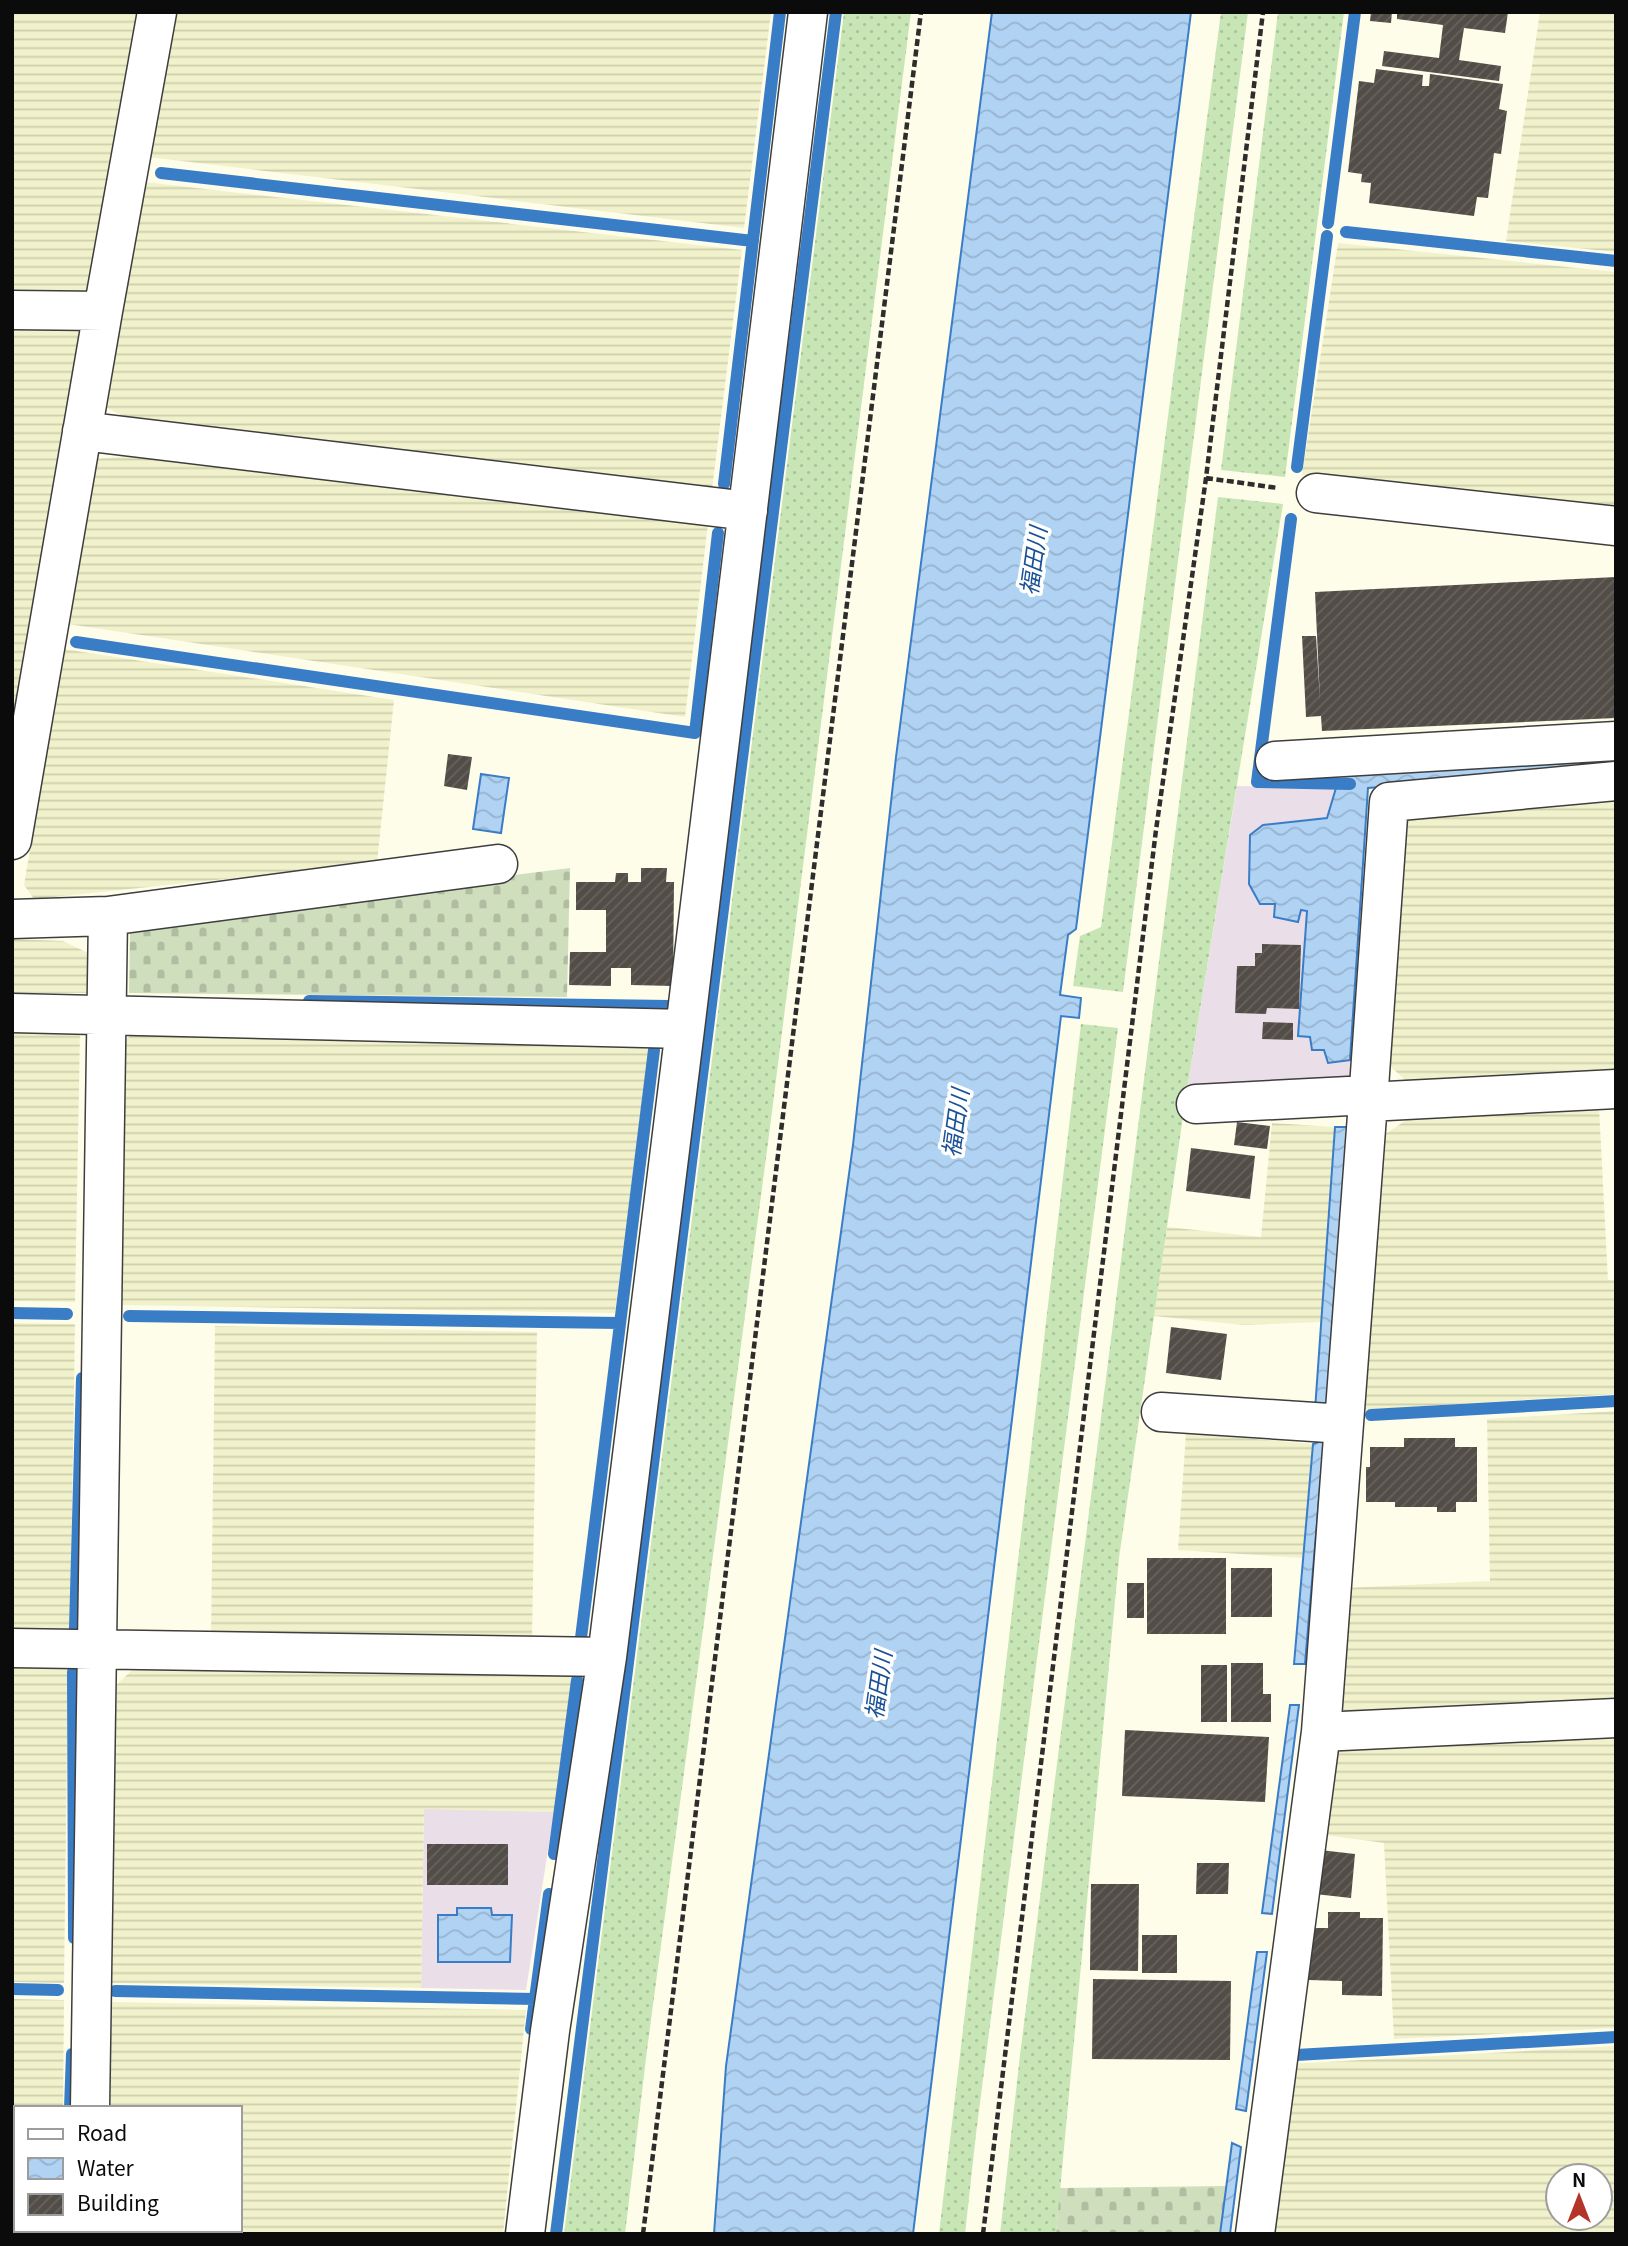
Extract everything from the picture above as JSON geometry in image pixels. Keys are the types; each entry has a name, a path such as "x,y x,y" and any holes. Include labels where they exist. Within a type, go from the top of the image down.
{"street":[{"path":"12,840 103,311 158,12"},
{"path":"525,2234 550,2031 607,1657 808,12"},
{"path":"12,310 103,311"},
{"path":"82,431 748,511"},
{"path":"1316,493 1616,526"},
{"path":"1275,761 1616,741"},
{"path":"1255,2234 1321,1732 1389,802 1616,781"},
{"path":"12,919 108,916 498,864"},
{"path":"90,2106 108,916"},
{"path":"12,1013 685,1029"},
{"path":"1196,1104 1616,1089"},
{"path":"1161,1412 1343,1424"},
{"path":"12,1648 607,1657"},
{"path":"1321,1732 1616,1718"}],"path":[{"path":"643,2234 921,12"},
{"path":"983,2234 1154,844 1206,478 1263,12"},
{"path":"1206,478 1316,493"}],"shaded area":[{"path":"1237,786 1336,788 1327,818 1263,825 1275,904 1274,917 1307,911 1298,1036 1310,1037 1324,1050 1328,1063 1350,1060 1350,1077 1187,1089"},
{"path":"424,1808 554,1812 526,1990 421,1988"}],"green space":[{"path":"12,12 144,12 100,284 84,300 12,299"},
{"path":"172,12 771,12 744,228 148,157"},
{"path":"844,12 911,12 768,1143 625,2234 564,2234"},
{"path":"1221,12 1248,12 1123,992 1073,986 1080,936 1101,927"},
{"path":"1278,12 1344,12 1285,477 1221,470"},
{"path":"1540,12 1616,12 1616,252 1506,241"},
{"path":"144,182 742,250 712,489 133,421 107,408"},
{"path":"1338,243 1616,272 1616,508 1302,475"},
{"path":"12,323 73,323 88,337 12,751"},
{"path":"127,456 708,524 685,717 68,624 95,459"},
{"path":"1218,497 1283,504 1187,1089 1119,1558 1056,2234 1000,2234 1020,2055"},
{"path":"64,649 394,700 377,863 34,899 24,885"},
{"path":"1616,802 1616,1070 1406,1081 1388,1064 1405,818"},
{"path":"570,868 567,997 129,993 130,932 142,921"},
{"path":"12,939 63,941 88,953 89,993 12,993"},
{"path":"1081,1024 1118,1028 965,2234 939,2234"},
{"path":"135,1030 595,1040 649,1049 615,1313 122,1305 124,1042"},
{"path":"12,1032 80,1033 75,1302 12,1301"},
{"path":"1599,1107 1608,1280 1616,1280 1616,1394 1362,1410 1382,1136 1411,1117"},
{"path":"1272,1123 1335,1127 1321,1322 1244,1325 1154,1316 1167,1227 1261,1237"},
{"path":"12,1323 75,1324 70,1638 12,1637"},
{"path":"215,1326 537,1332 532,1643 211,1638"},
{"path":"1616,1411 1616,1699 1348,1716 1338,1700 1344,1588 1490,1581 1487,1419"},
{"path":"1186,1433 1313,1444 1303,1558 1178,1550"},
{"path":"12,1662 68,1668 64,1983 12,1982"},
{"path":"139,1664 573,1673 554,1812 424,1809 421,1988 111,1983 116,1685"},
{"path":"1616,1734 1616,2028 1394,2039 1384,1843 1318,1834 1329,1761 1342,1748"},
{"path":"12,1999 64,2000 63,2106 14,2106 14,2232 62,2234 12,2234"},
{"path":"111,2002 526,2010 503,2234 106,2234 242,2232 242,2106 109,2106"},
{"path":"1616,2046 1616,2234 1267,2234 1289,2064"},
{"path":"1226,2186 1220,2234 1056,2234 1060,2188"}],"water":[{"name":"福田川","path":"992,12 1191,12 1076,929 1068,935 1060,995 1081,998 1079,1018 1061,1016 913,2234 714,2234 726,2066 853,1145 896,757"},
{"path":"1616,754 1616,769 1368,788 1350,1060 1328,1063 1324,1050 1312,1050 1310,1037 1298,1036 1307,911 1301,910 1298,922 1274,917 1275,904 1260,904 1249,884 1250,835 1263,825 1327,818 1336,788 1335,773"},
{"path":"481,774 509,778 501,833 473,829"},
{"path":"1335,1127 1348,1127 1326,1412 1315,1410"},
{"path":"1324,1440 1305,1664 1294,1664 1313,1444"},
{"path":"1290,1705 1299,1705 1272,1914 1262,1913"},
{"path":"457,1908 491,1908 492,1915 512,1915 510,1962 438,1962 438,1915 457,1915"},
{"path":"1257,1952 1267,1952 1246,2111 1236,2109"},
{"path":"1232,2143 1241,2147 1230,2234 1220,2234"}],"building":[{"path":"1371,12 1392,12 1391,23 1370,21"},
{"path":"1397,12 1508,12 1505,33 1464,28 1459,60 1501,66 1499,81 1382,66 1384,51 1439,58 1443,25 1397,19"},
{"path":"1376,69 1423,75 1422,86 1429,86 1430,74 1503,84 1499,109 1507,111 1501,154 1494,153 1488,198 1477,197 1474,216 1369,203 1371,183 1361,182 1362,174 1348,172 1359,81 1374,83"},
{"path":"1616,577 1616,718 1322,731 1321,716 1306,717 1302,636 1316,636 1320,700 1315,592"},
{"path":"448,754 472,757 467,790 444,786"},
{"path":"641,868 667,868 666,882 674,882 673,986 631,985 631,968 611,968 611,986 569,985 570,952 606,952 606,910 576,910 576,882 615,882 616,873 628,873 628,882 641,882"},
{"path":"1262,944 1301,945 1299,1009 1267,1008 1266,1014 1235,1013 1237,966 1255,966 1255,953 1262,953"},
{"path":"1263,1022 1293,1023 1293,1040 1262,1039"},
{"path":"1237,1122 1270,1126 1267,1149 1234,1145"},
{"path":"1191,1148 1255,1156 1250,1199 1186,1191"},
{"path":"1171,1327 1227,1334 1221,1380 1166,1373"},
{"path":"1404,1438 1455,1438 1455,1447 1477,1447 1477,1502 1456,1502 1456,1512 1437,1512 1437,1507 1395,1507 1395,1502 1366,1502 1366,1467 1370,1467 1370,1447 1404,1447"},
{"path":"1147,1558 1226,1558 1226,1634 1147,1634"},
{"path":"1231,1568 1272,1568 1272,1617 1231,1617"},
{"path":"1127,1583 1144,1583 1144,1618 1127,1618"},
{"path":"1231,1663 1263,1663 1263,1694 1271,1694 1271,1722 1231,1722"},
{"path":"1201,1665 1227,1665 1227,1722 1201,1722"},
{"path":"1125,1730 1269,1737 1265,1802 1122,1796"},
{"path":"427,1844 508,1844 508,1885 427,1885"},
{"path":"1320,1850 1355,1854 1351,1898 1315,1894"},
{"path":"1197,1863 1229,1863 1228,1894 1196,1894"},
{"path":"1091,1884 1139,1884 1138,1971 1090,1970"},
{"path":"1328,1912 1360,1912 1360,1918 1383,1918 1382,1996 1342,1995 1342,1981 1309,1980 1309,1928 1328,1928"},
{"path":"1142,1935 1177,1935 1177,1973 1142,1973"},
{"path":"1093,1979 1231,1981 1230,2060 1092,2059"}],"waterway":[{"path":"724,484 780,12"},
{"path":"556,2234 836,12"},
{"path":"1328,223 1355,12"},
{"path":"161,173 753,241"},
{"path":"1346,232 1616,261"},
{"path":"1297,467 1327,236"},
{"path":"1291,519 1257,782 1350,784"},
{"path":"76,642 695,733 718,533"},
{"path":"309,1001 669,1006"},
{"path":"581,1638 654,1050"},
{"path":"12,1313 67,1314"},
{"path":"129,1316 620,1323"},
{"path":"75,1628 82,1378"},
{"path":"1371,1415 1616,1401"},
{"path":"73,1672 74,1938"},
{"path":"554,1854 577,1680"},
{"path":"531,2029 549,1894"},
{"path":"12,1989 58,1990"},
{"path":"115,1991 535,1999"},
{"path":"1296,2055 1616,2037"},
{"path":"70,2106 72,2054"}]}
